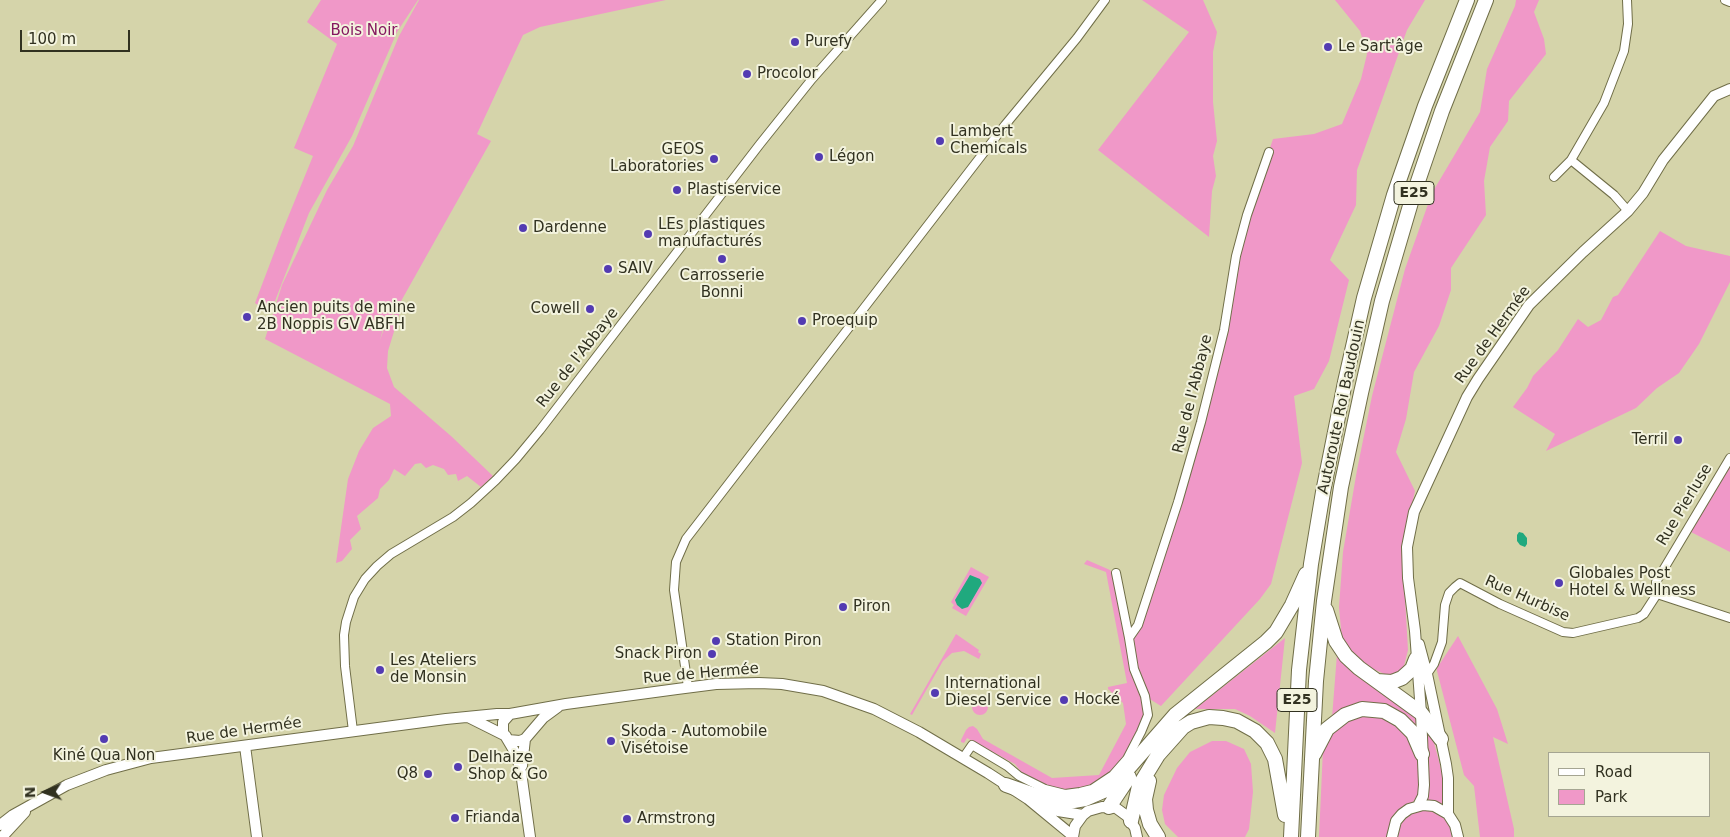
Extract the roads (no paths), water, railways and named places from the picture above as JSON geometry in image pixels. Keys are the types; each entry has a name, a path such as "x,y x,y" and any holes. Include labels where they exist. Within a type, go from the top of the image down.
{"highway":[{"name":"Autoroute Roi Baudouin","path":"1289,837 1299,670 1311,564 1345,382 1364,298 1394,195 1422,115 1467,0"},
{"name":"Autoroute Roi Baudouin","path":"1308,837 1316,681 1324,601 1341,487 1382,301 1412,199 1442,111 1486,0"},
{"path":"1006,785 1046,798 1068,802 1085,799 1108,788 1119,779 1175,715 1276,632 1292,605 1311,564"},
{"path":"1324,601 1333,633 1340,649 1353,663 1421,714 1441,739"},
{"path":"1377,681 1392,682 1402,678 1412,669 1419,656"},
{"path":"1311,759 1327,729 1345,715 1362,710 1384,711 1400,720 1413,733 1422,754"},
{"path":"1132,821 1139,786 1158,755 1183,728 1200,719 1216,717 1230,719 1250,727 1267,743 1275,759 1289,837"},
{"path":"1109,807 1152,741"},
{"path":"1158,755 1145,799 1150,824 1158,837"}],"street":[{"name":"Rue de l'Abbaye","path":"353,731 345,666 344,635 354,596 365,579 391,554 453,517 496,480 516,459 771,130 812,79 882,0"},
{"path":"688,687 674,590 676,562 686,539 1005,124 1077,38 1105,0"},
{"path":"1554,177 1571,160 1604,103 1624,51 1628,24 1627,0"},
{"path":"1725,0 1730,2"},
{"name":"Rue de Hermée","path":"1418,806 1424,791 1419,656 1408,578 1409,533 1414,512 1467,397 1529,305 1577,257 1628,211 1643,193 1663,160 1714,96 1730,89"},
{"name":"Rue de l'Abbaye","path":"1129,638 1138,625 1178,502 1201,422 1224,330 1238,248 1247,215 1269,152"},
{"path":"1571,160 1614,195 1628,211"},
{"name":"Rue Pierluse","path":"1657,594 1656,582 1730,458"},
{"path":"963,758 972,745 1007,766 1019,776 1045,789 1065,794 1092,789 1102,784 1127,759 1148,714 1145,696 1134,668 1116,573"},
{"name":"Rue Hurbise","path":"1428,674 1442,642 1445,605 1449,593 1460,583 1500,604 1564,632 1573,633 1638,618 1644,614 1657,594"},
{"path":"1657,594 1730,618"},
{"path":"1419,656 1440,649"},
{"name":"Rue de Hermée","path":"1419,656 1428,674 1448,778 1448,814 1455,825 1458,837"},
{"name":"Rue de Hermée","path":"0,825 13,815 66,784 122,765 151,758 353,731 515,713 688,687 738,683 782,684 822,691 874,709 920,732 1028,799 1073,836 1075,826 1083,815 1095,808 1109,807"},
{"name":"Rue de Hermée","path":"525,740 531,730 543,718 559,706"},
{"path":"530,837 521,772 516,754 503,732 503,722 515,713 528,719 531,724 531,730"},
{"path":"468,717 507,738 520,741 525,740 521,772"},
{"path":"245,746 257,837"},
{"name":"Rue de Hermée","path":"1028,799 1058,812 1083,815"},
{"name":"Rue de Hermée","path":"2,837 32,804"},
{"path":"1392,837 1396,822 1409,809 1418,806 1434,806 1448,814"},
{"path":"1109,807 1122,812 1132,821 1136,837"}],"place":[{"name":"Purefy","path":"795,42"},
{"name":"Le Sart'âge","path":"1328,47"},
{"name":"Procolor","path":"747,74"},
{"name":"Lambert Chemicals","path":"940,141"},
{"name":"Légon","path":"819,157"},
{"name":"GEOS Laboratories","path":"714,159"},
{"name":"Plastiservice","path":"677,190"},
{"name":"Dardenne","path":"523,228"},
{"name":"LEs plastiques manufacturés","path":"648,234"},
{"name":"Carrosserie Bonni","path":"722,259"},
{"name":"SAIV","path":"608,269"},
{"name":"Cowell","path":"590,309"},
{"name":"Ancien puits de mine 2B Noppis GV ABFH","path":"247,317"},
{"name":"Proequip","path":"802,321"},
{"name":"Terril","path":"1678,440"},
{"name":"Globales Post Hotel & Wellness","path":"1559,583"},
{"name":"Piron","path":"843,607"},
{"name":"Station Piron","path":"716,641"},
{"name":"Snack Piron","path":"712,654"},
{"name":"Les Ateliers de Monsin","path":"380,670"},
{"name":"International Diesel Service","path":"935,693"},
{"name":"Hocké","path":"1064,700"},
{"name":"Kiné Qua Non","path":"104,739"},
{"name":"Skoda - Automobile Visétoise","path":"611,741"},
{"name":"Delhaize Shop & Go","path":"458,767"},
{"name":"Q8","path":"428,774"},
{"name":"Frianda","path":"455,818"},
{"name":"Armstrong","path":"627,819"}],"park label":[{"name":"Bois Noir","path":"364,31"}]}
